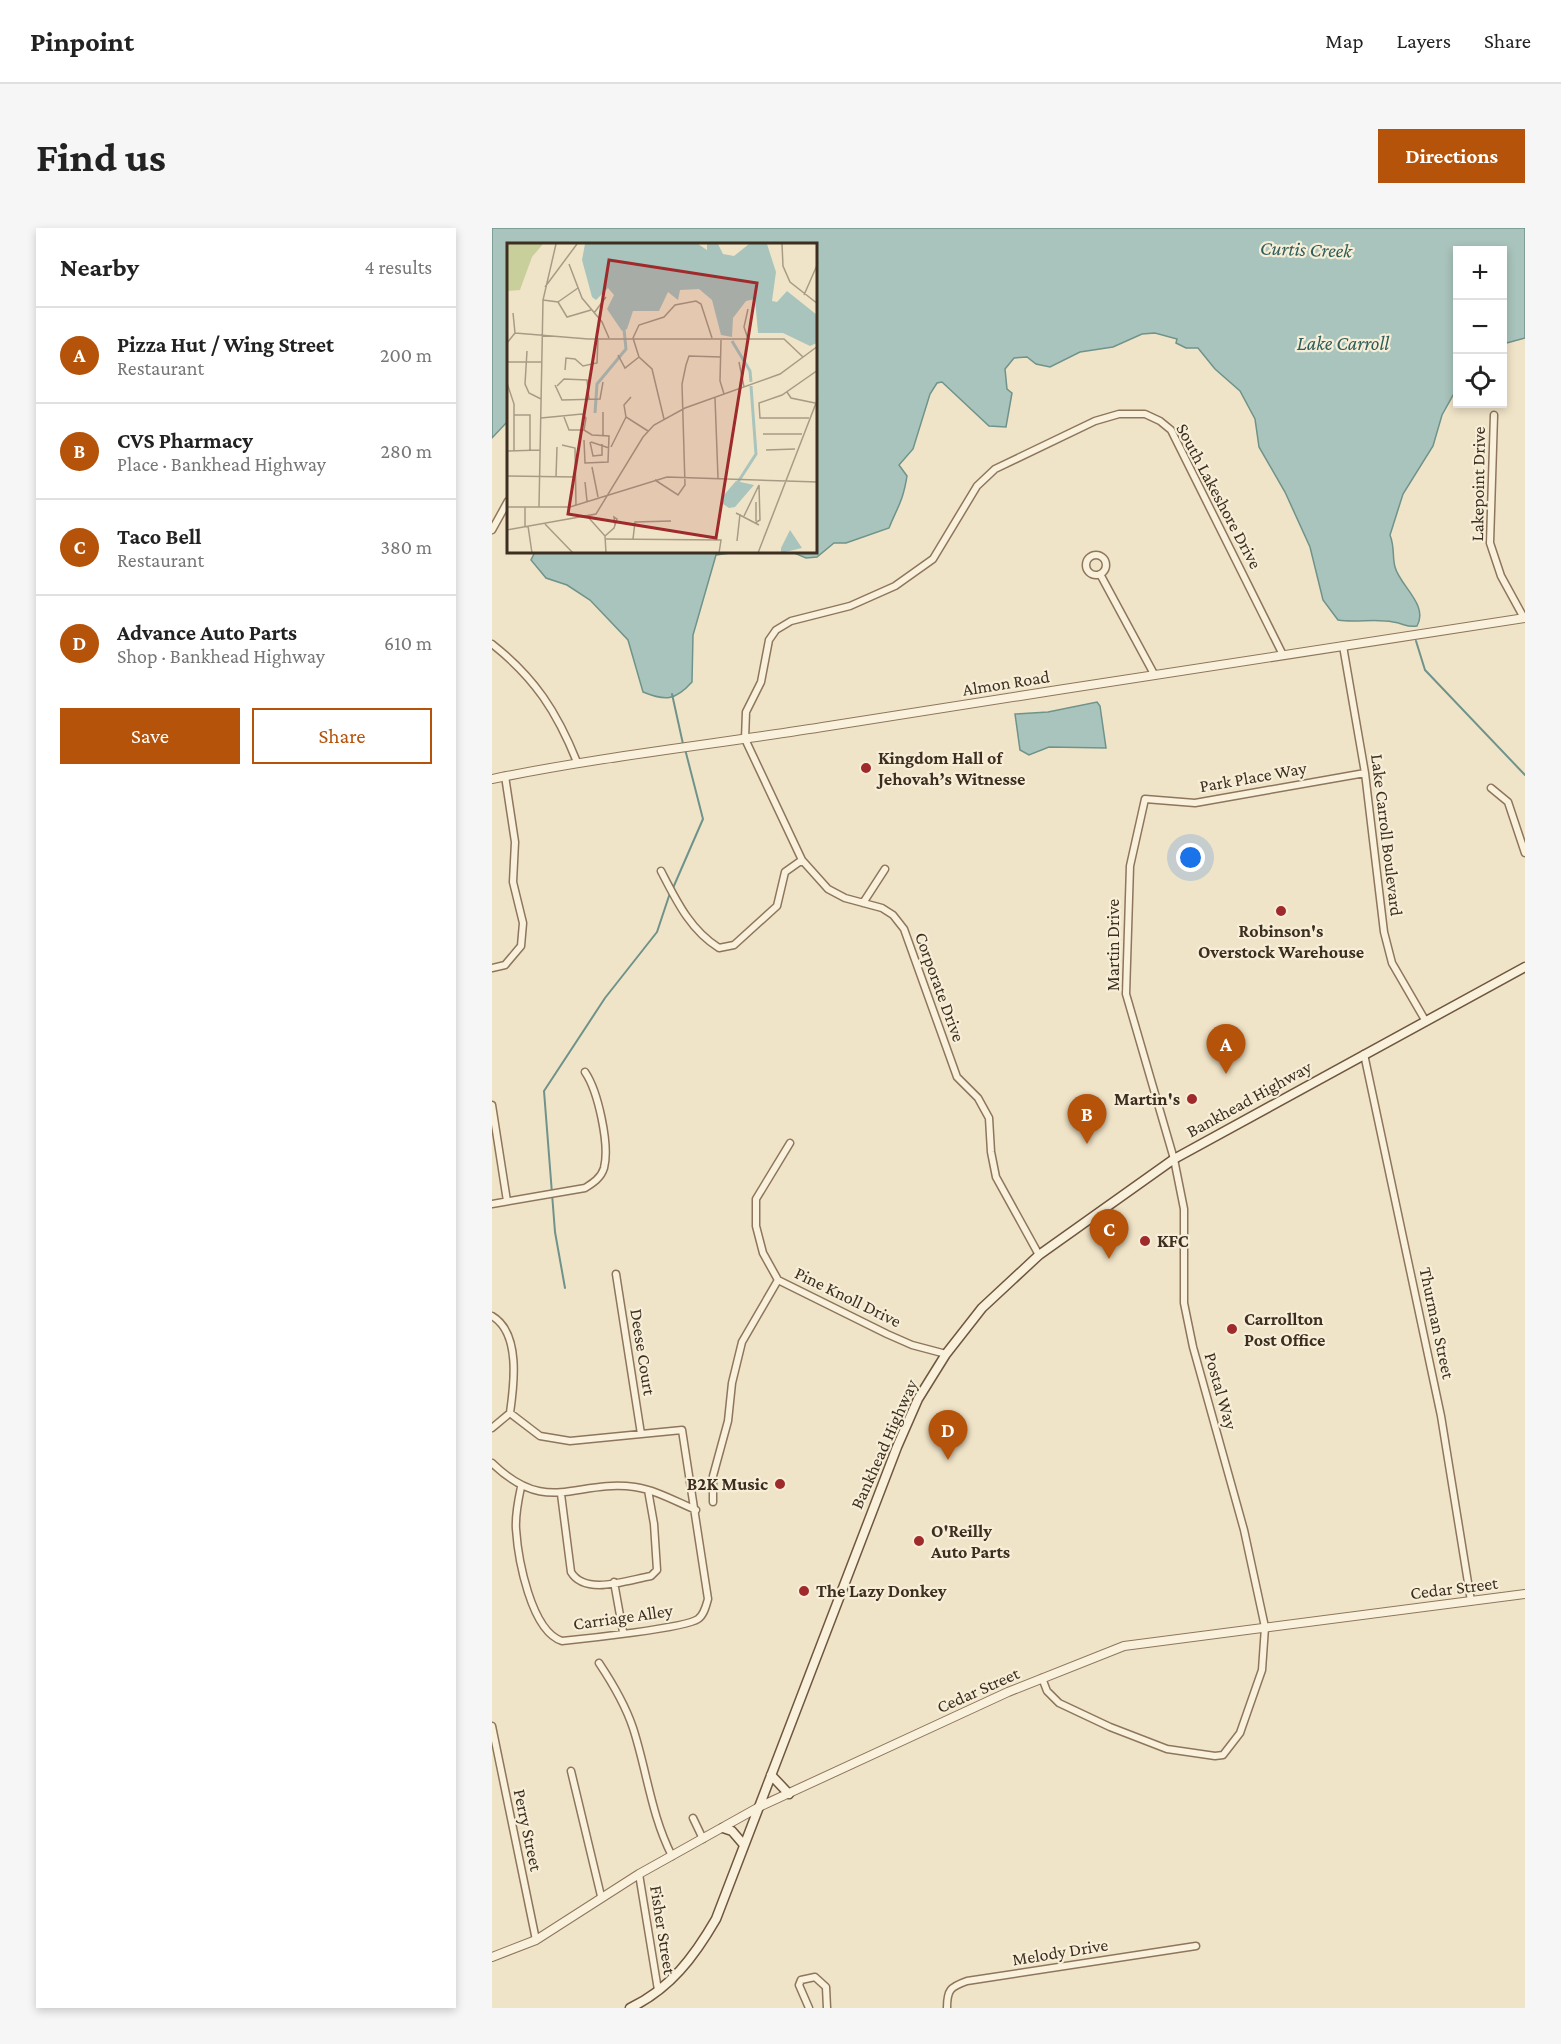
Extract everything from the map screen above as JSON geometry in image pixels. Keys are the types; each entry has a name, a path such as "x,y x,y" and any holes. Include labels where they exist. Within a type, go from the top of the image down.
{"main road":[{"name":"Bankhead Highway","path":"630,2008 679,1973 696,1954 716,1919 897,1447 918,1399 946,1354 982,1308 1039,1255 1174,1159 1525,967"},
{"path":"771,1775 789,1794"},
{"path":"723,1828 732,1831 744,1845"}],"street":[{"name":"South Lakeshore Drive","path":"745,739 746,712 761,682 770,640 776,630 790,621 850,606 895,586 933,558 946,542 977,486 995,469 1095,421 1119,414 1145,414 1160,421 1171,430 1282,653"},
{"name":"Lakepoint Drive","path":"1494,415 1495,441 1489,513 1490,543 1501,576 1524,618"},
{"path":"492,530 507,503"},
{"path":"1100,574 1154,674"},
{"name":"Almon Road","path":"492,779 577,762 745,739 1282,653 1343,646 1524,618"},
{"path":"492,644 514,661 547,699 577,762"},
{"name":"Lake Carroll Boulevard","path":"1343,646 1365,773 1384,933 1392,963 1425,1020"},
{"name":"Corporate Drive","path":"745,739 802,860 828,889 888,911 904,928 957,1077 978,1098 989,1118 991,1152 996,1177 1039,1255"},
{"name":"Park Place Way","path":"1145,799 1195,803 1365,773"},
{"path":"492,968 506,965 521,946 523,923 513,882 515,842 505,776"},
{"path":"1491,788 1508,802 1525,853"},
{"name":"Martin Drive","path":"1145,799 1130,866 1126,994 1174,1159"},
{"path":"661,871 679,907 703,938 719,948 734,945 777,906 785,872 802,860"},
{"path":"863,903 885,869"},
{"name":"Thurman Street","path":"1364,1054 1441,1416 1471,1601"},
{"path":"492,1204 585,1188 596,1181 603,1168 605,1147 594,1085 585,1072"},
{"path":"492,1105 507,1201"},
{"name":"Pine Knoll Drive","path":"790,1143 756,1199 756,1226 763,1252 778,1280 887,1334 912,1345 946,1354"},
{"name":"Postal Way","path":"1042,1678 1052,1698 1110,1727 1167,1749 1223,1755 1240,1733 1262,1670 1266,1627 1244,1530 1193,1347 1184,1303 1184,1209 1174,1159"},
{"name":"Deese Court","path":"616,1274 641,1434"},
{"path":"712,1502 713,1476 728,1421 732,1383 742,1342 778,1280"},
{"path":"492,1316 501,1324 511,1348 510,1413 492,1428"},
{"path":"510,1413 540,1436 570,1441 641,1434"},
{"name":"Carriage Alley","path":"521,1487 516,1530 527,1585 537,1619 553,1638 562,1641 672,1627 697,1620 704,1612 708,1599 682,1430 641,1434"},
{"path":"492,1463 521,1487 561,1494 616,1487 648,1490 696,1510"},
{"path":"561,1494 571,1572 576,1580 591,1585 651,1576 657,1570 654,1524 648,1490"},
{"path":"614,1582 624,1632"},
{"name":"Cedar Street","path":"492,1957 536,1940 601,1896 759,1807 1042,1678 1124,1646 1525,1594"},
{"path":"599,1662 621,1697 633,1727 657,1823 672,1856"},
{"name":"Perry Street","path":"492,1726 494,1746 536,1940"},
{"path":"571,1771 601,1896"},
{"path":"693,1818 703,1839"},
{"name":"Fisher Street","path":"639,1874 658,1990"},
{"name":"Melody Drive","path":"947,2008 947,1993 952,1986 967,1981 1196,1946"},
{"path":"809,2008 799,1985 801,1980 814,1977 826,1987 827,2008"}],"water":[{"name":"Lake Carroll","path":"492,228 1525,228 1525,338 1507,343 1507,246 1453,246 1453,395 1442,415 1433,446 1403,494 1390,535 1395,567 1417,603 1420,618 1417,626 1373,620 1338,620 1323,600 1310,547 1285,492 1259,447 1255,419 1240,391 1215,369 1198,348 1186,348 1176,343 1177,339 1155,333 1142,334 1113,347 1080,352 1050,367 1036,364 1027,357 1014,358 1005,369 1007,389 1012,393 1006,427 989,426 942,382 937,383 930,394 913,449 899,465 907,476 902,498 889,528 846,543 834,543 817,557 806,558 797,554 818,554 818,243 507,243 507,422 492,438"},
{"path":"534,554 723,554 716,555 693,635 692,682 680,693 669,698 643,692 628,640 590,600 567,585 546,578 531,560"},
{"path":"1097,702 1100,706 1106,748 1049,747 1029,755 1020,750 1015,714 1048,712"}],"waterway":[{"path":"1416,641 1425,670 1525,775"},
{"path":"672,694 683,744"},
{"path":"673,888 703,819 685,749"},
{"path":"565,1288 555,1232 544,1091 605,998 657,932 670,893"}],"place":[{"name":"Kingdom Hall of Jehovah’s Witnesse","path":"866,768"},
{"name":"Robinson's Overstock Warehouse","path":"1281,911"},
{"name":"Pizza Hut / Wing Street","path":"1226,1074"},
{"name":"Martin's","path":"1192,1099"},
{"name":"CVS Pharmacy","path":"1087,1144"},
{"name":"KFC","path":"1145,1241"},
{"name":"Taco Bell","path":"1109,1259"},
{"name":"Carrollton Post Office","path":"1232,1329"},
{"name":"Advance Auto Parts","path":"948,1460"},
{"name":"B2K Music","path":"780,1484"},
{"name":"O'Reilly Auto Parts","path":"919,1541"},
{"name":"The Lazy Donkey","path":"804,1591"}],"water label":[{"name":"Curtis Creek","path":"1306,249"}]}
